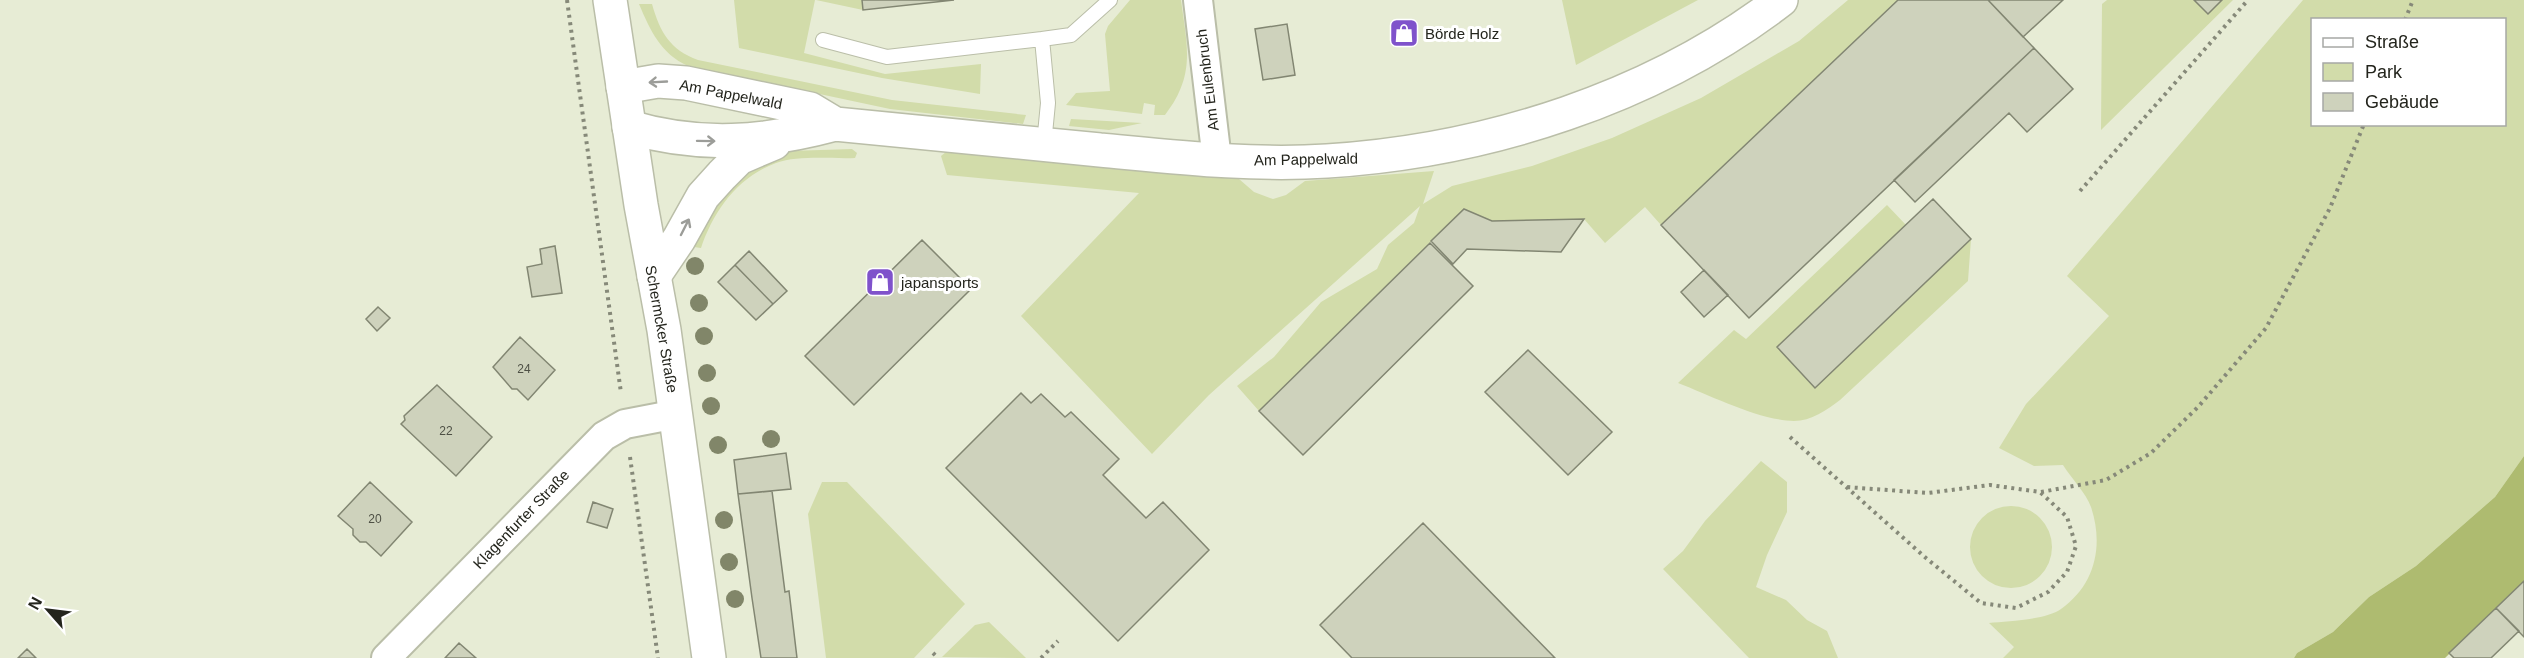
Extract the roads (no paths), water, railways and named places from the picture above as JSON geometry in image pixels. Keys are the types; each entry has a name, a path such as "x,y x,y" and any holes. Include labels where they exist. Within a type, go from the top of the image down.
{"street":[{"name":"Schermcker Straße","path":"610,0 628,127 676,414 709,658"},
{"name":"Am Eulenbruch","path":"1198,0 1217,160"},
{"name":"Am Pappelwald","path":"628,127 664,138 706,142 790,136 835,124 1217,160 1325,162 1402,154 1454,144 1553,118 1646,81 1712,46 1781,0"},
{"name":"Am Pappelwald","path":"623,87 658,81 686,83 810,109 835,124"},
{"path":"654,276 679,239 703,196 722,175 739,158 790,136"},
{"name":"Klagenfurter Straße","path":"386,658 586,452 614,428 676,414"}],"lane":[{"path":"823,40 887,57 1071,35 1110,0"},
{"path":"1042,39 1048,103 1044,144"}],"place":[{"name":"Börde Holz","path":"1404,33"},
{"name":"japansports","path":"880,282"}]}
